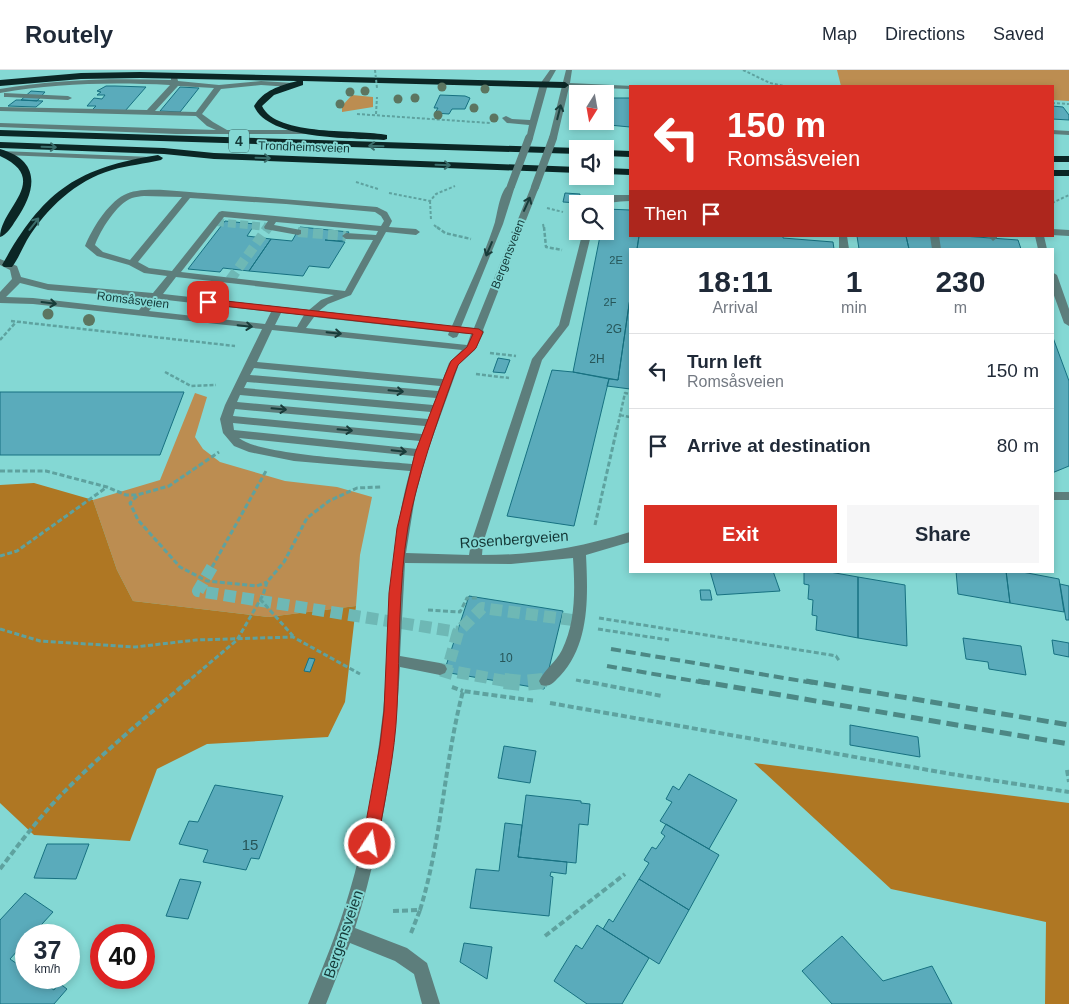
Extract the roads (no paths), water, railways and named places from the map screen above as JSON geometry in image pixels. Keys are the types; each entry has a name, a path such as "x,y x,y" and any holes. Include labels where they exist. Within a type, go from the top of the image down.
{"highway":[{"path":"0,83 80,76 173,80 241,77 565,85"},
{"path":"326,80 291,85 267,95 260,103 258,110 264,117 270,120 311,132 477,147"},
{"name":"Trondheimsveien","path":"0,132 390,147 477,147 569,152"},
{"path":"0,234 19,207 28,185 28,174 24,167 1,150"},
{"name":"Trondheimsveien","path":"1,150 164,151 214,156 569,170"},
{"path":"614,153 629,154"},
{"path":"4,264 46,209 69,186 103,169 152,159 214,156"},
{"path":"1054,159 1069,159"},
{"path":"614,171 629,172"},
{"path":"1054,173 1069,172"}],"street":[{"name":"Bergensveien","path":"448,346 499,224 506,198 530,138 544,84 553,70"},
{"name":"Bergensveien","path":"317,1004 346,933 367,858 382,780 390,711 402,528 418,460 454,364 471,348 479,332 518,225 535,187 553,138 569,70"},
{"path":"202,84 241,77"},
{"path":"148,114 173,80"},
{"path":"0,93 35,85 84,82 173,80 219,88 261,83 291,85"},
{"path":"55,111 84,82"},
{"path":"565,85 629,87"},
{"path":"198,114 219,88"},
{"path":"0,93 68,98"},
{"path":"0,102 62,104"},
{"path":"0,109 198,114 210,124 228,132"},
{"path":"506,118 510,121 534,123"},
{"path":"0,125 228,132 311,132"},
{"path":"1054,132 1069,133"},
{"path":"1,150 152,159"},
{"path":"300,330 309,314 322,302 348,293 388,221 384,214 377,210 286,201 144,193 128,196 121,201 97,229 90,246 100,254 132,263 147,271 348,293"},
{"path":"132,263 188,195"},
{"path":"614,198 629,198"},
{"path":"142,314 222,214 416,232"},
{"path":"274,219 268,227 298,232"},
{"path":"1054,232 1069,233"},
{"path":"346,236 378,238"},
{"path":"475,559 477,543 536,359 564,325 585,240"},
{"path":"0,299 14,286 17,278 14,268 4,264"},
{"name":"Romsåsveien","path":"17,278 48,287 156,296 479,332"},
{"path":"1054,281 1069,323"},
{"name":"Romsåsveien","path":"0,299 471,348"},
{"path":"277,310 249,364 230,405 226,419 229,433 239,445 261,452 292,456 418,460"},
{"path":"448,346 454,364"},
{"path":"249,364 447,383"},
{"path":"243,378 442,395"},
{"path":"237,391 437,409"},
{"path":"230,405 431,424"},
{"path":"226,419 426,438"},
{"path":"1054,496 1069,496"},
{"name":"Rosenbergveien","path":"399,558 475,559 546,556 579,551 629,537"},
{"path":"546,681 566,659 578,626 582,600 579,551"},
{"path":"393,660 440,669"},
{"path":"346,933 401,954 421,969 431,1004"}],"tunnel":[{"path":"216,222 268,227"},
{"path":"230,280 268,227"},
{"path":"298,232 346,236"},
{"path":"212,567 198,591 458,632"},
{"path":"458,632 482,608 580,621"},
{"path":"447,670 458,632"},
{"path":"440,669 447,670"},
{"path":"445,678 447,670"},
{"path":"447,670 507,681"},
{"path":"507,681 522,683 543,681"},
{"path":"507,681 516,683"},
{"path":"536,683 546,681"}],"railway":[{"path":"611,649 814,683"},
{"path":"607,666 706,683"},
{"path":"698,681 1069,744"},
{"path":"806,681 1069,725"}]}
